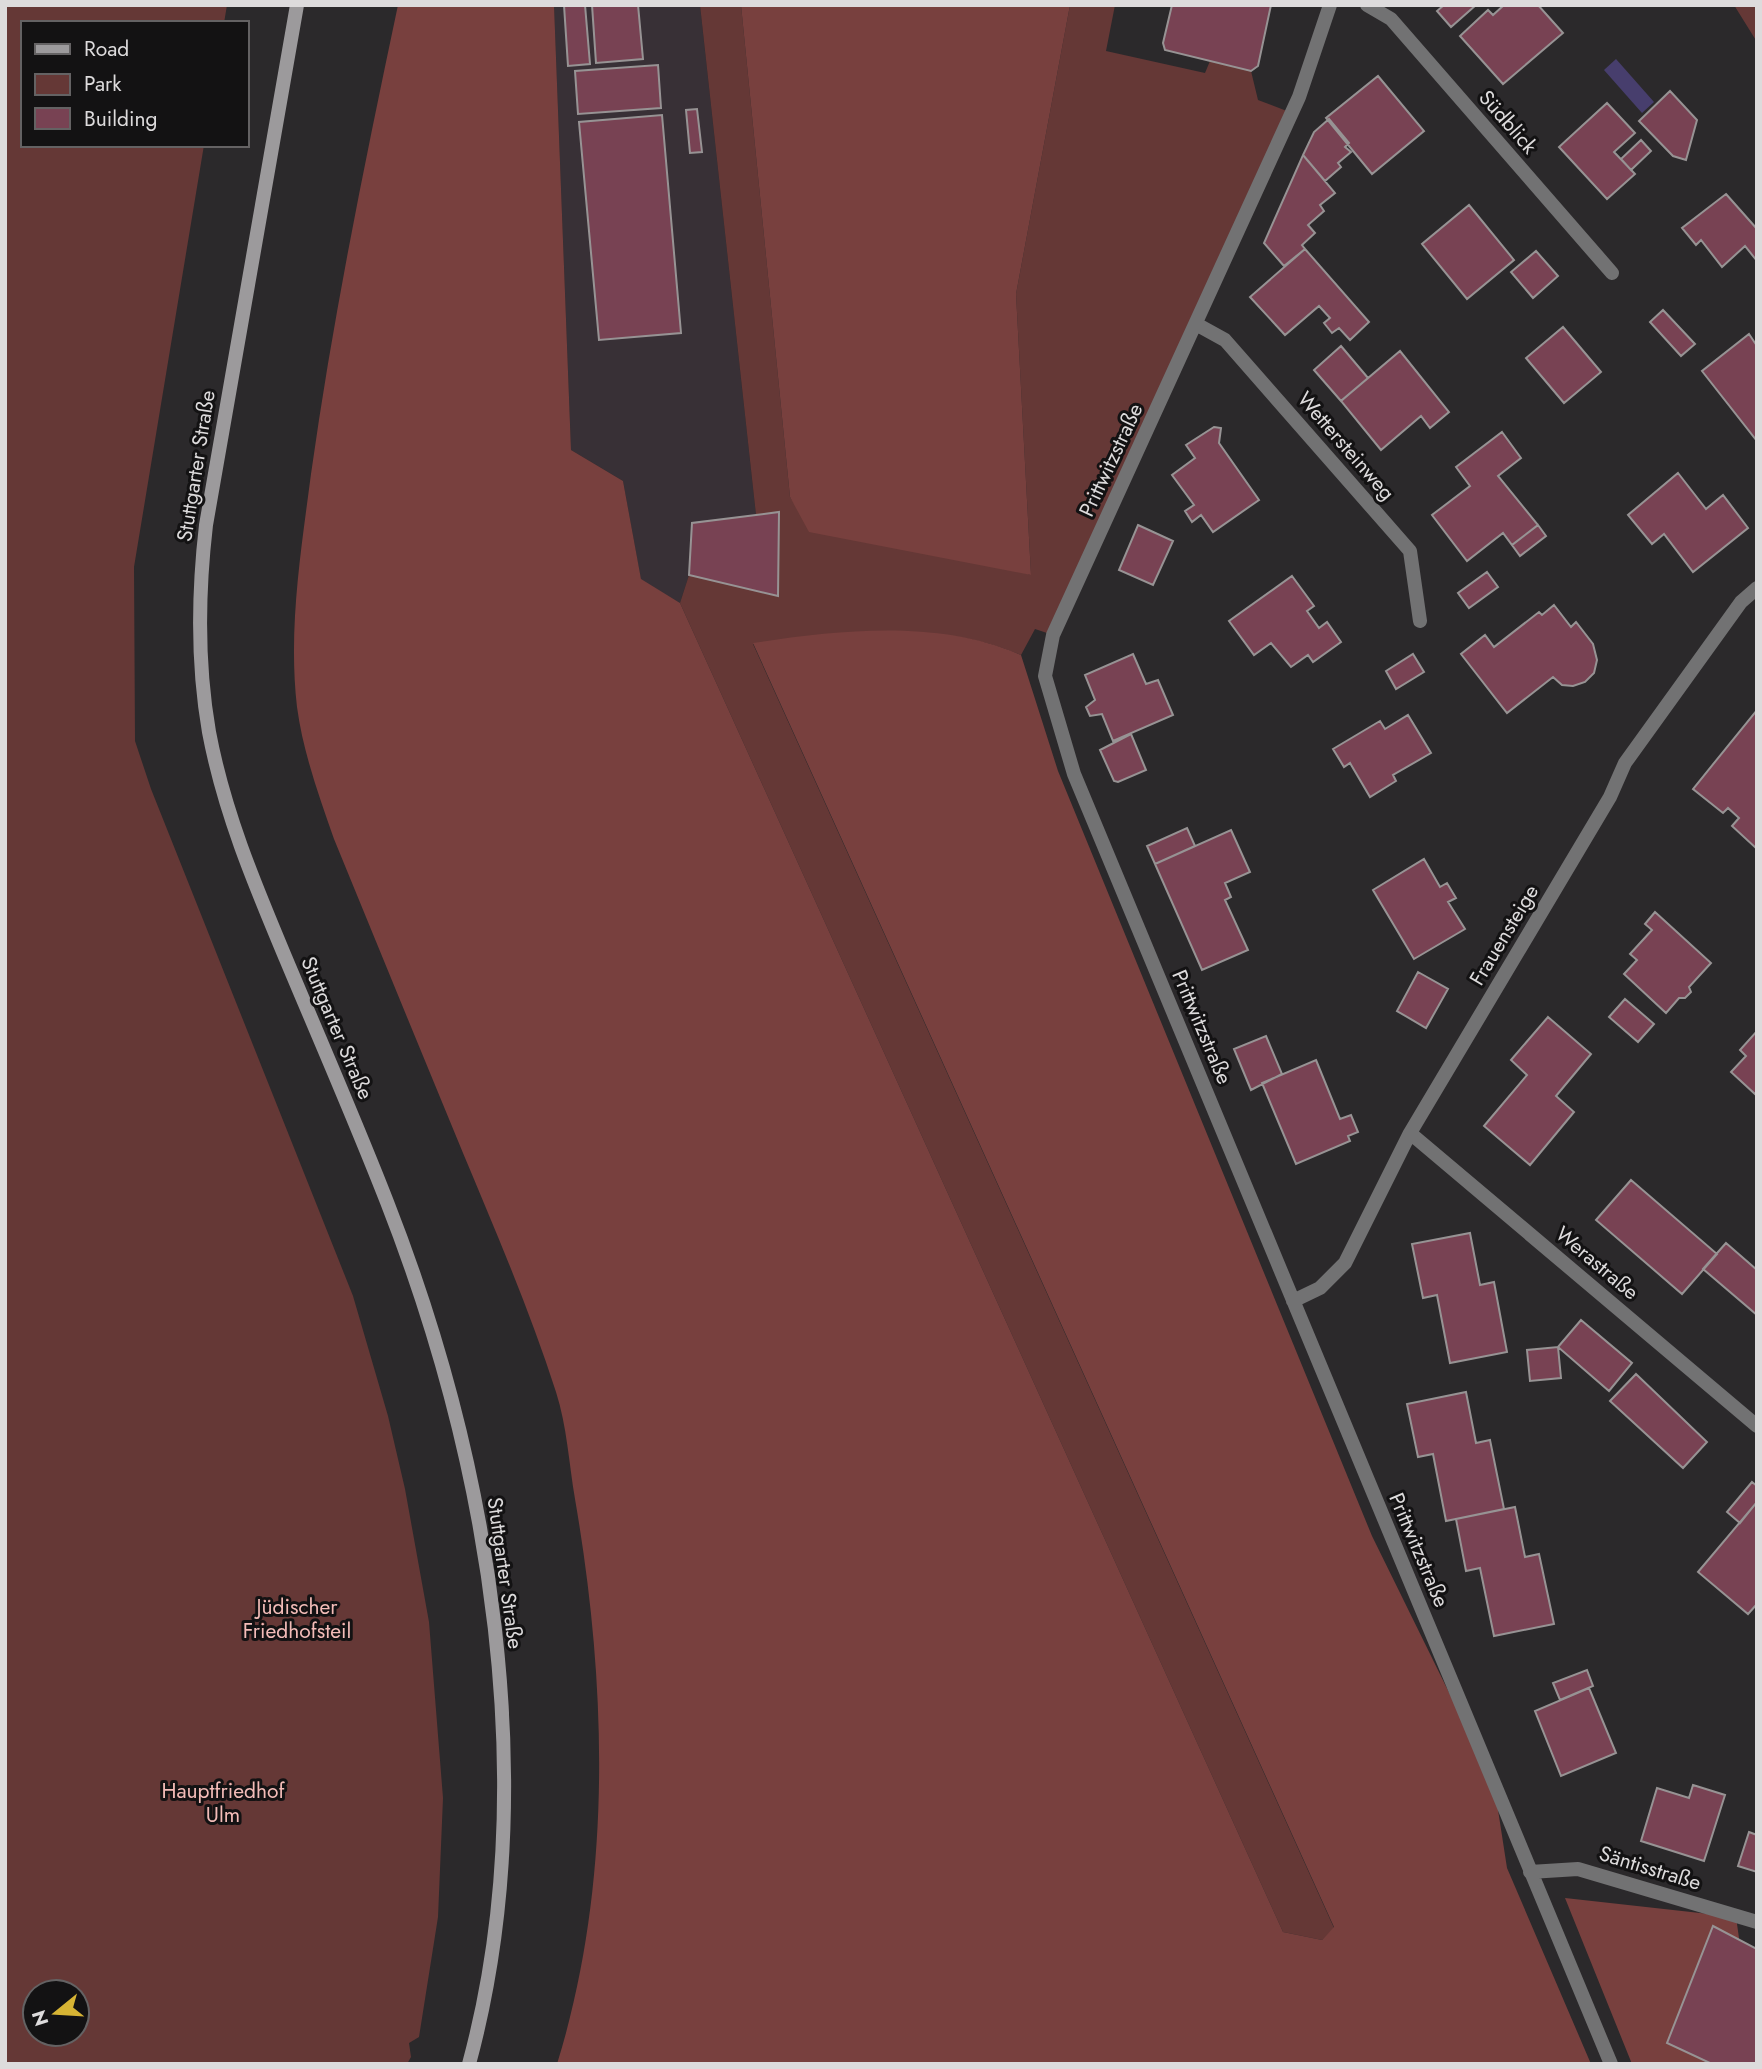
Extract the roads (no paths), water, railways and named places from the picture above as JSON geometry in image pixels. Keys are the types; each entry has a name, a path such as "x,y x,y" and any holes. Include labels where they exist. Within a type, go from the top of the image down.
{"main road":[{"name":"Stuttgarter Straße","path":"298,5 206,525 200,591 204,690 217,768 241,849 403,1245 437,1345 474,1500 494,1644 503,1800 495,1931 488,1980 469,2064"}],"street":[{"name":"Prittwitzstraße","path":"1330,5 1299,97 1053,635 1045,676 1074,774 1611,2064"},
{"name":"Südblick","path":"1367,5 1391,19 1612,273"},
{"name":"Wettersteinweg","path":"1196,324 1225,340 1410,551 1420,621"},
{"name":"Frauensteige","path":"1293,1301 1320,1288 1345,1263 1410,1133 1610,797 1625,763 1741,602 1757,588"},
{"name":"Werastraße","path":"1410,1133 1757,1426"},
{"name":"Säntisstraße","path":"1530,1872 1578,1869 1757,1922"}],"park label":[{"name":"Jüdischer Friedhofsteil","path":"297,1619"},
{"name":"Hauptfriedhof Ulm","path":"223,1803"}]}
